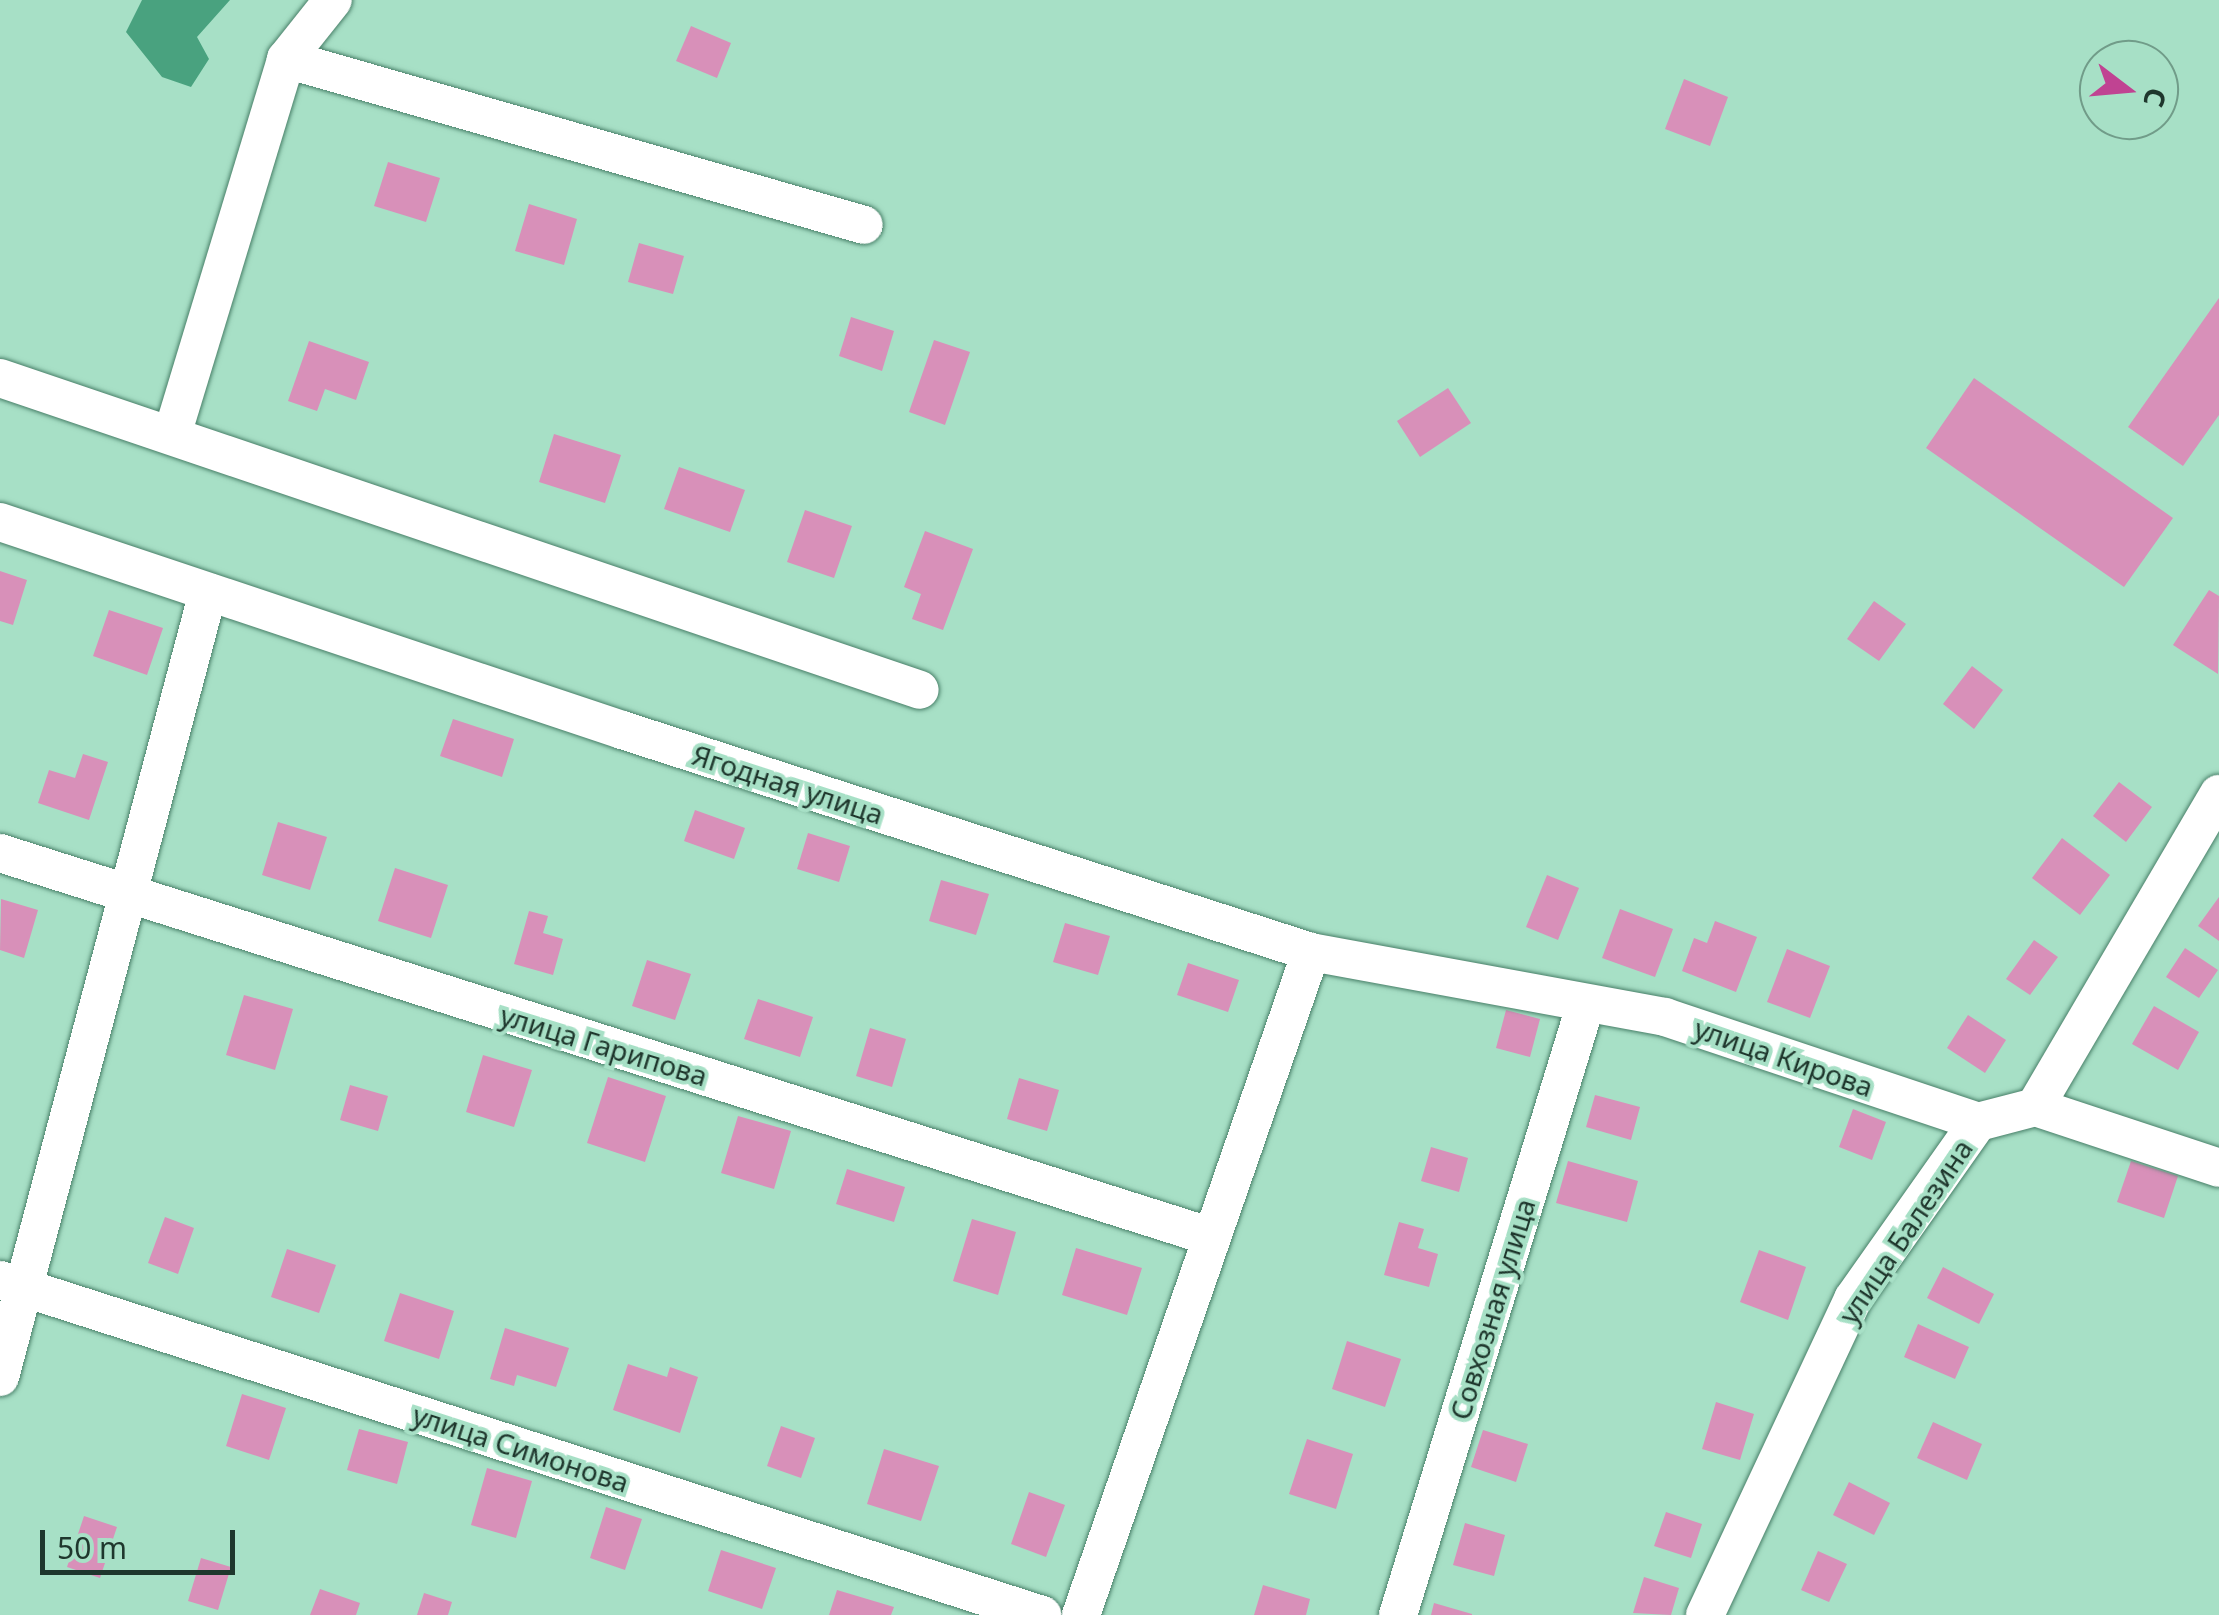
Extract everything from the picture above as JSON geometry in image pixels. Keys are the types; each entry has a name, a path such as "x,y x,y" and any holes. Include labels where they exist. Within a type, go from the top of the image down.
{"street":[{"path":"172,435 286,60 333,0"},
{"path":"286,60 864,225"},
{"path":"0,378 920,690"},
{"name":"Ягодная улица","path":"0,522 1311,952 1586,1003"},
{"path":"0,1377 12,1284 208,592"},
{"path":"2219,794 2035,1107 2219,1168"},
{"name":"улица Гарипова","path":"0,853 1209,1236"},
{"path":"1081,1615 1209,1236 1311,952"},
{"name":"улица Кирова","path":"1586,1003 1666,1017 1978,1122"},
{"name":"Совхозная улица","path":"1398,1615 1586,1003"},
{"name":"улица Балезина","path":"1705,1615 1853,1298 1978,1122 2035,1107"},
{"name":"улица Симонова","path":"12,1284 1042,1615"}],"shaded area":[{"path":"142,0 230,0 197,37 209,59 191,87 162,77 126,32"}],"building":[{"path":"691,26 731,43 717,78 676,61"},
{"path":"1684,79 1728,97 1710,146 1665,129"},
{"path":"388,162 440,178 426,222 374,206"},
{"path":"529,204 577,219 564,265 515,251"},
{"path":"639,243 684,256 673,294 628,282"},
{"path":"2219,298 2219,415 2183,466 2128,427"},
{"path":"851,317 894,331 882,371 839,356"},
{"path":"934,340 970,352 945,425 909,412"},
{"path":"309,341 369,362 356,400 325,389 317,411 288,401"},
{"path":"1974,378 2173,518 2124,587 1926,448"},
{"path":"1448,388 1471,423 1420,457 1397,421"},
{"path":"554,434 621,455 605,503 539,482"},
{"path":"679,467 745,490 730,532 664,509"},
{"path":"805,510 852,526 834,578 787,562"},
{"path":"925,531 973,549 943,630 912,619 921,594 904,587"},
{"path":"0,571 27,580 13,625 0,621"},
{"path":"2209,590 2219,596 2218,674 2173,645"},
{"path":"1874,601 1906,624 1879,661 1847,639"},
{"path":"109,610 163,628 147,675 93,656"},
{"path":"1972,666 2003,690 1974,729 1943,704"},
{"path":"453,719 514,739 502,777 440,756"},
{"path":"83,754 108,762 89,820 38,803 49,770 75,778"},
{"path":"2119,782 2152,807 2126,842 2093,816"},
{"path":"695,810 745,828 734,859 684,841"},
{"path":"278,822 327,837 310,890 262,875"},
{"path":"808,833 850,846 839,882 797,869"},
{"path":"2062,838 2110,875 2080,915 2032,878"},
{"path":"395,868 448,885 431,938 378,921"},
{"path":"1547,875 1579,888 1558,940 1526,927"},
{"path":"941,880 989,894 976,935 929,921"},
{"path":"2219,897 2219,941 2198,926"},
{"path":"1,899 38,910 24,958 0,950"},
{"path":"1620,909 1673,929 1655,977 1602,958"},
{"path":"529,911 548,916 543,933 563,939 553,975 514,964"},
{"path":"1715,921 1757,937 1736,992 1682,971 1694,938 1707,943"},
{"path":"1065,923 1110,936 1098,975 1053,962"},
{"path":"2034,940 2058,957 2030,995 2006,979"},
{"path":"2185,948 2218,970 2199,998 2166,977"},
{"path":"1787,949 1830,966 1810,1018 1767,1002"},
{"path":"647,960 691,974 675,1020 632,1006"},
{"path":"1188,963 1239,980 1228,1012 1177,995"},
{"path":"244,995 293,1009 275,1070 226,1055"},
{"path":"758,999 813,1017 800,1057 744,1039"},
{"path":"2154,1006 2199,1032 2178,1070 2132,1044"},
{"path":"1506,1010 1540,1019 1530,1057 1496,1048"},
{"path":"1968,1015 2006,1040 1985,1073 1947,1048"},
{"path":"870,1028 906,1039 892,1087 856,1076"},
{"path":"483,1055 532,1070 514,1127 466,1112"},
{"path":"608,1077 666,1096 645,1162 587,1143"},
{"path":"1019,1078 1059,1090 1047,1131 1007,1119"},
{"path":"350,1085 388,1096 378,1131 340,1120"},
{"path":"1595,1095 1640,1107 1631,1140 1586,1127"},
{"path":"1853,1109 1886,1122 1872,1160 1839,1147"},
{"path":"738,1116 791,1131 774,1189 721,1173"},
{"path":"1431,1147 1468,1158 1459,1192 1421,1181"},
{"path":"1568,1161 1638,1181 1627,1222 1556,1203"},
{"path":"2131,1161 2178,1176 2164,1218 2117,1202"},
{"path":"847,1169 905,1187 894,1222 836,1204"},
{"path":"165,1217 194,1228 178,1274 148,1263"},
{"path":"972,1219 1016,1232 998,1295 953,1281"},
{"path":"1399,1222 1424,1229 1418,1248 1438,1254 1429,1287 1384,1275"},
{"path":"1076,1248 1142,1268 1127,1315 1062,1295"},
{"path":"287,1249 336,1265 319,1313 271,1297"},
{"path":"1759,1250 1806,1267 1788,1320 1740,1302"},
{"path":"1943,1267 1994,1294 1979,1324 1927,1298"},
{"path":"400,1293 454,1311 439,1359 384,1341"},
{"path":"1918,1324 1969,1347 1955,1379 1904,1357"},
{"path":"505,1328 569,1348 556,1387 517,1375 514,1386 490,1379"},
{"path":"1347,1341 1401,1359 1385,1407 1332,1389"},
{"path":"628,1364 667,1377 670,1367 698,1377 680,1433 613,1410"},
{"path":"242,1394 286,1408 269,1460 226,1446"},
{"path":"1716,1402 1754,1414 1740,1460 1702,1449"},
{"path":"1933,1422 1982,1444 1967,1480 1917,1458"},
{"path":"781,1426 815,1438 801,1478 767,1466"},
{"path":"359,1429 408,1442 397,1484 347,1470"},
{"path":"1483,1430 1528,1444 1516,1482 1471,1467"},
{"path":"1307,1439 1353,1454 1336,1509 1289,1494"},
{"path":"884,1449 939,1466 921,1521 867,1504"},
{"path":"487,1468 532,1481 516,1538 471,1525"},
{"path":"1849,1482 1890,1503 1874,1535 1833,1515"},
{"path":"1029,1492 1065,1505 1046,1557 1011,1544"},
{"path":"606,1507 642,1519 625,1570 590,1558"},
{"path":"1666,1512 1702,1524 1691,1558 1654,1546"},
{"path":"84,1516 117,1527 100,1578 67,1567"},
{"path":"1465,1523 1505,1535 1494,1576 1453,1565"},
{"path":"721,1550 776,1568 762,1609 708,1591"},
{"path":"1818,1551 1847,1564 1829,1602 1801,1590"},
{"path":"201,1558 231,1567 218,1610 188,1601"},
{"path":"1644,1577 1679,1588 1671,1615 1633,1613"},
{"path":"1263,1585 1310,1599 1306,1615 1254,1615"},
{"path":"320,1589 360,1603 356,1615 310,1615"},
{"path":"837,1590 894,1607 891,1615 829,1615"},
{"path":"424,1593 452,1602 448,1615 417,1615"},
{"path":"1434,1603 1472,1614 1472,1615 1431,1615"}]}
